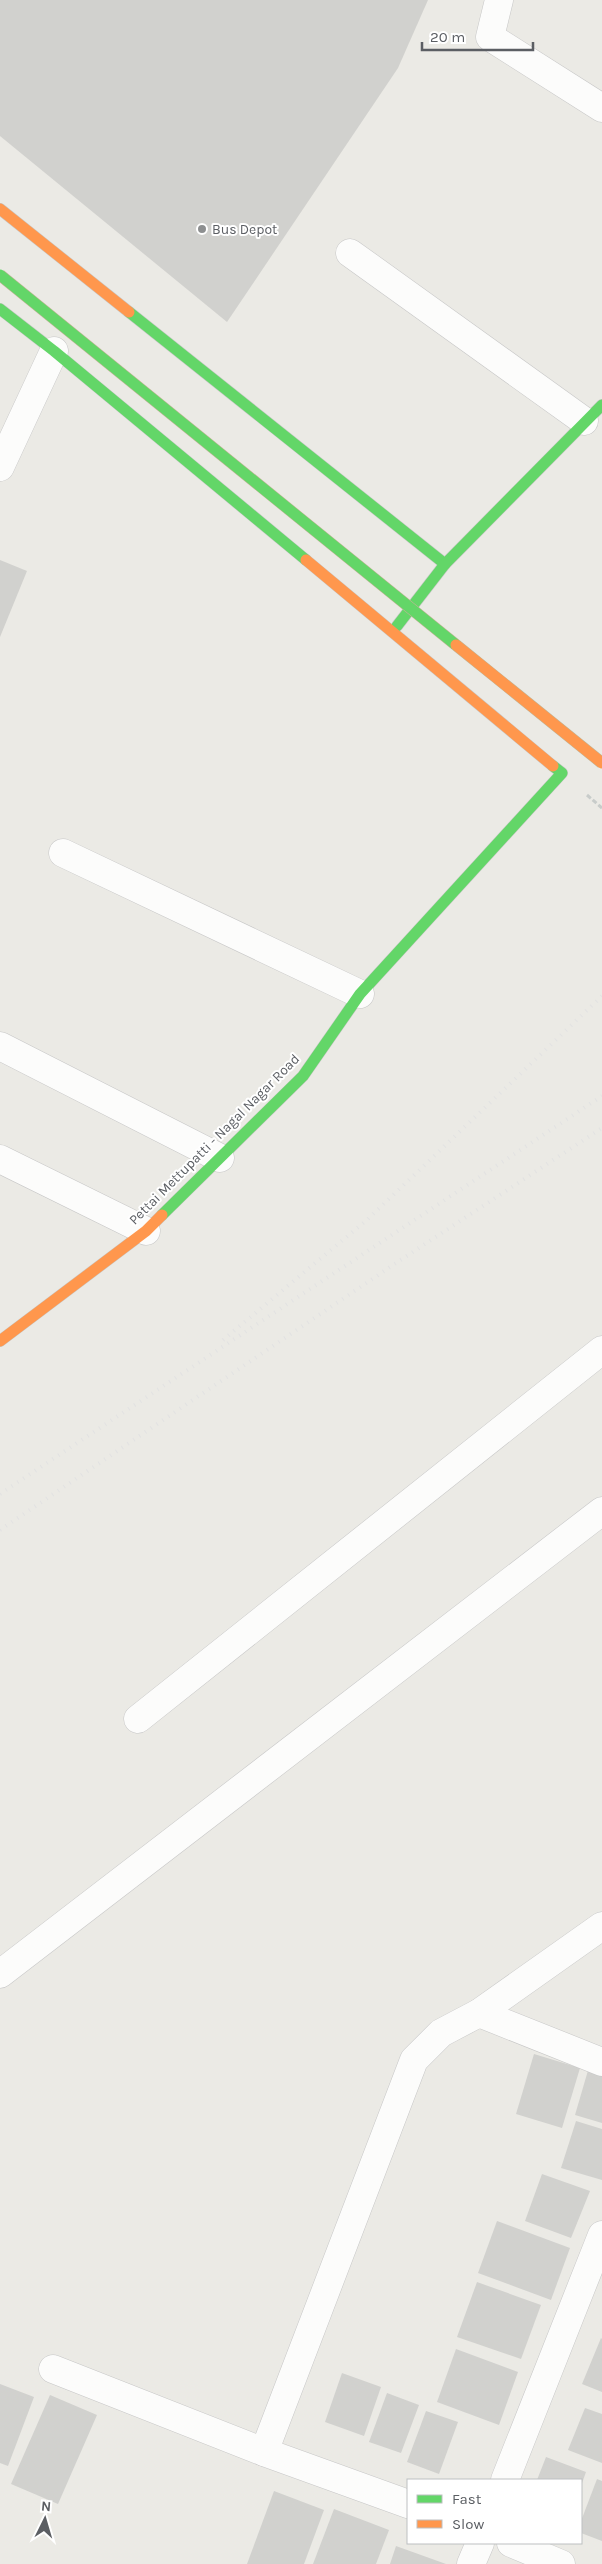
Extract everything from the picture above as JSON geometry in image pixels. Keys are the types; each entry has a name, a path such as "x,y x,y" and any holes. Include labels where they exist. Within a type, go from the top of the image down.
{"main road":[{"path":"0,210 445,564"},
{"path":"0,275 602,763"},
{"path":"0,309 54,351 392,634 445,564 593,413"},
{"name":"Pettai Mettupatti - Nagal Nagar Road","path":"1,1338 146,1231 303,1076 360,994 562,773 392,634"}],"street":[{"path":"499,0 490,37 602,108"},
{"path":"350,254 593,413"},
{"path":"0,467 54,351"},
{"path":"63,853 360,994"},
{"path":"0,1046 220,1158"},
{"path":"0,1158 146,1231"},
{"path":"138,1719 602,1350"},
{"path":"0,1974 602,1511"},
{"path":"264,2452 414,2060 441,2033 480,2013 602,1926"},
{"path":"480,2013 602,2062"},
{"path":"505,2479 602,2235"},
{"path":"53,2369 264,2452 407,2504"},
{"path":"470,2564 480,2544"},
{"path":"513,2544 561,2564"}],"building":[{"name":"Bus Depot","path":"0,0 428,0 398,68 227,322 0,136"},
{"path":"0,560 27,571 0,637"},
{"path":"534,2054 580,2068 562,2128 516,2114"},
{"path":"589,2067 602,2071 602,2123 575,2115"},
{"path":"576,2121 602,2129 602,2180 561,2168"},
{"path":"542,2174 590,2191 571,2238 525,2221"},
{"path":"497,2221 570,2248 551,2300 478,2273"},
{"path":"477,2282 541,2305 521,2359 457,2337"},
{"path":"602,2339 602,2392 582,2384"},
{"path":"456,2349 518,2372 499,2425 437,2402"},
{"path":"342,2373 381,2387 364,2436 325,2422"},
{"path":"0,2384 34,2397 8,2466 0,2463"},
{"path":"387,2393 419,2405 401,2453 369,2442"},
{"path":"50,2395 97,2415 58,2504 11,2484"},
{"path":"585,2408 602,2414 602,2463 568,2450"},
{"path":"426,2411 458,2422 439,2474 407,2462"},
{"path":"546,2457 586,2472 582,2483 582,2479 537,2479"},
{"path":"597,2479 602,2481 602,2541 582,2533 582,2518"},
{"path":"274,2491 324,2510 304,2564 247,2564"},
{"path":"334,2509 389,2530 376,2564 313,2564"},
{"path":"396,2546 446,2564 390,2564"}],"railway":[{"path":"223,1340 368,1219 602,996"},
{"path":"0,1494 602,1096"},
{"path":"0,1530 396,1263 602,1128"}],"traffic: fast":[{"path":"0,275 456,645"},
{"path":"0,309 54,351 306,560"},
{"path":"129,312 445,564"},
{"path":"397,626 445,564 602,405"},
{"path":"162,1215 303,1076 360,994 562,773 553,766"}],"traffic: slow":[{"path":"0,209 129,312"},
{"path":"306,560 553,766"},
{"path":"456,645 602,763"},
{"path":"0,1341 146,1231 162,1215"}],"place":[{"name":"Bus Depot","path":"202,229"}]}
